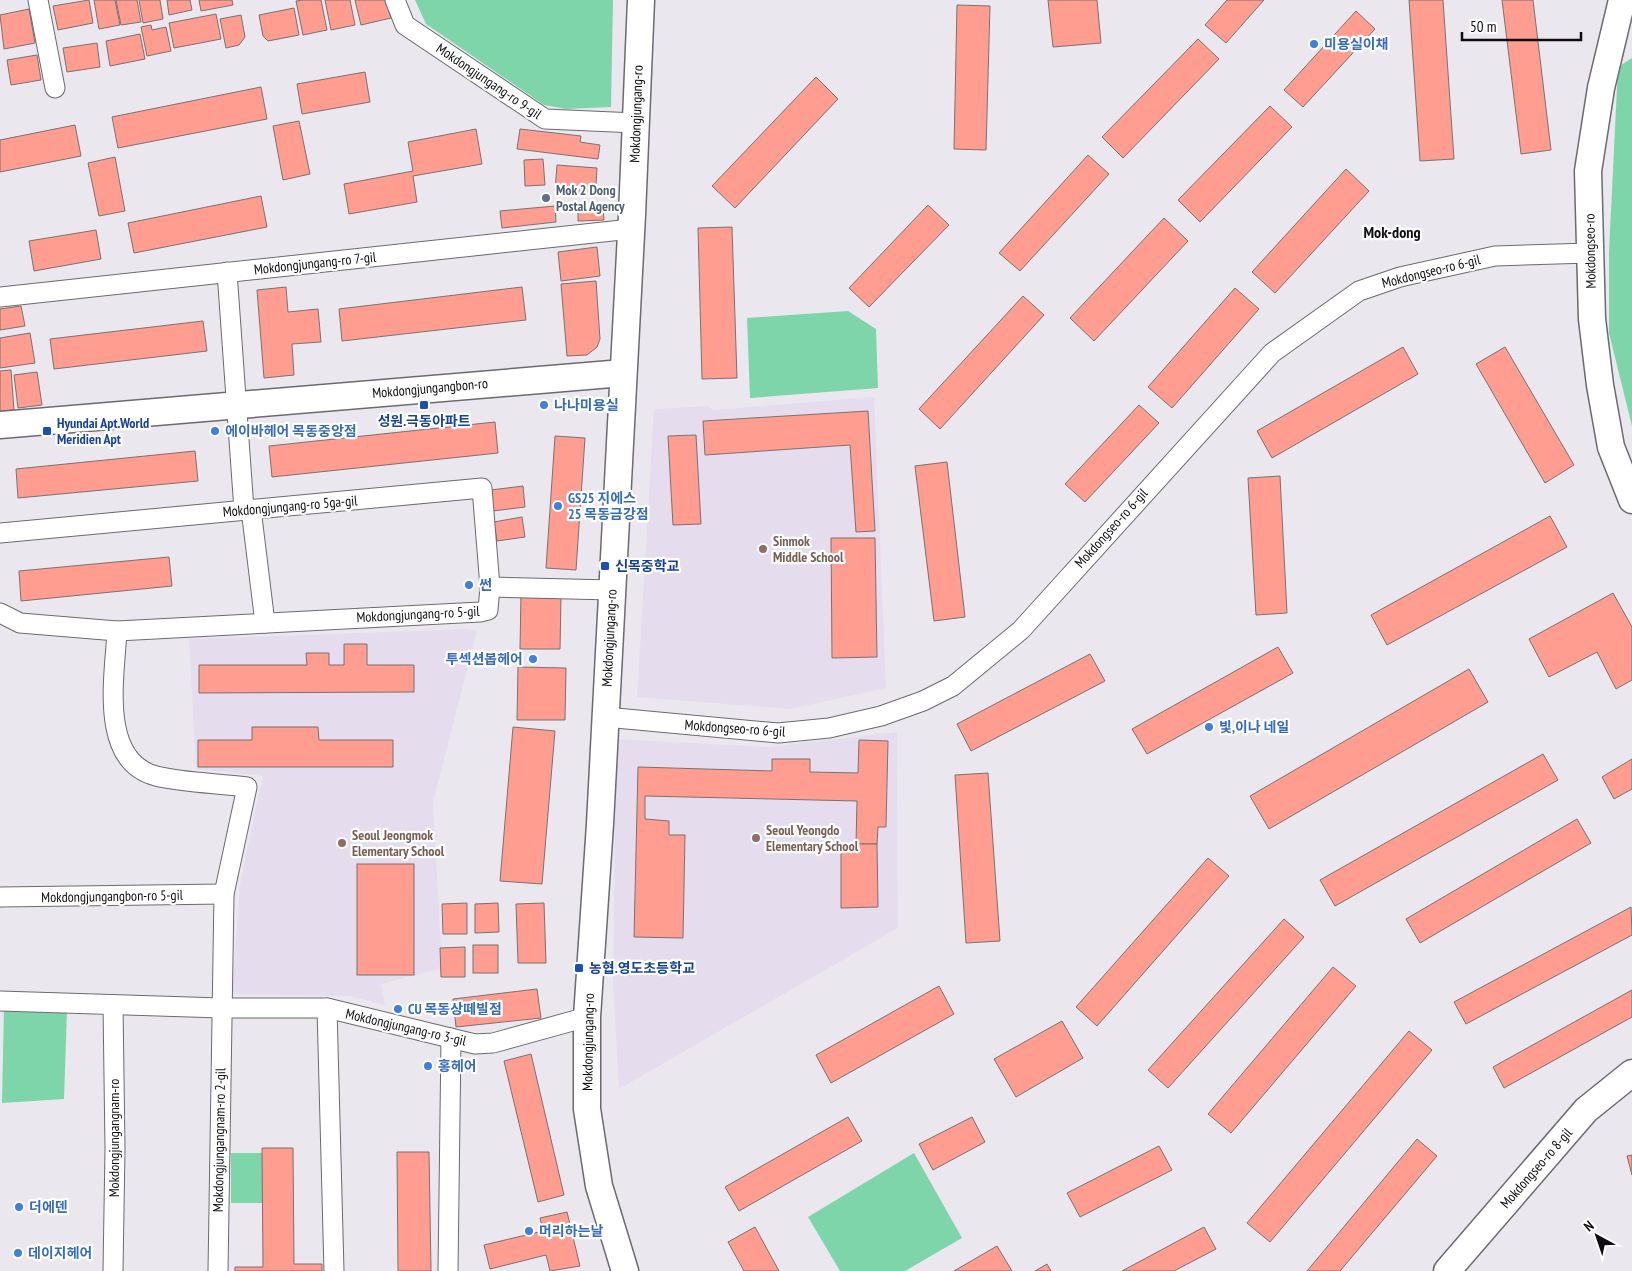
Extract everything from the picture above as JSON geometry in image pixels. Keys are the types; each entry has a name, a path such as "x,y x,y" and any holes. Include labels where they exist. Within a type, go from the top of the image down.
{"main road":[{"name":"Mokdongjungang-ro","path":"625,1271 599,1186 587,1109 587,1017 631,229 641,0"},
{"name":"Mokdongseo-ro","path":"1624,9 1600,88 1588,171 1592,319 1600,385 1611,447 1632,500"},
{"name":"Mokdongjungangbon-ro","path":"0,425 623,373"},
{"name":"Mokdongseo-ro 8-gil","path":"1447,1271 1586,1110 1632,1073"}],"street":[{"path":"38,0 55,88"},
{"name":"Mokdongjungang-ro 9-gil","path":"395,0 405,25 545,119 636,123"},
{"name":"Mokdongjungang-ro 7-gil","path":"0,297 631,229"},
{"name":"Mokdongseo-ro 6-gil","path":"605,717 778,733 829,728 881,716 923,701 953,686 1021,630 1272,353 1359,291 1400,277 1495,256 1590,253"},
{"path":"227,272 247,510 265,623"},
{"name":"Mokdongjungang-ro 5ga-gil","path":"0,533 482,488 490,587"},
{"name":"Mokdongjungang-ro 5-gil","path":"0,614 20,623 117,631 480,612 488,610 490,587 611,590"},
{"path":"117,631 113,720 123,749 136,766 155,775 247,787 224,894 221,1008"},
{"name":"Mokdongjungangbon-ro 5-gil","path":"0,898 224,894"},
{"name":"Mokdongjungang-ro 3-gil","path":"0,1001 221,1008 327,1008 475,1044 493,1043 587,1017"},
{"name":"Mokdongjungangnam-ro","path":"113,1005 115,1148 113,1271"},
{"name":"Mokdongjungangnam-ro 2-gil","path":"218,1271 221,1008"},
{"path":"327,1008 334,1271"},
{"path":"448,1271 451,1038"}],"shaded area":[{"name":"Sinmok Middle School","path":"874,397 886,688 790,709 637,697 654,409 709,406 713,410"},
{"name":"Seoul Jeongmok Elementary School","path":"466,629 477,631 433,802 442,968 381,984 385,1005 349,996 232,994 240,884 263,776 196,769 189,639"},
{"name":"Seoul Yeongdo Elementary School","path":"897,732 898,928 619,1089 613,984 616,739 768,747"}],"green space":[{"path":"415,0 613,0 611,107 566,109 544,105 426,24"},
{"path":"1632,58 1632,426 1609,333 1609,252 1618,67"},
{"path":"848,311 876,329 878,388 750,398 747,318"},
{"path":"4,1007 67,1009 64,1099 2,1103"},
{"path":"231,1153 263,1153 263,1203 231,1203"},
{"path":"914,1153 962,1238 905,1271 840,1271 808,1217"}],"building":[{"path":"89,0 93,23 58,30 53,6"},
{"path":"94,0 115,0 120,25 99,29"},
{"path":"116,0 137,0 141,22 121,25"},
{"path":"139,0 160,0 163,19 143,23"},
{"path":"167,0 190,0 192,10 169,15"},
{"path":"199,0 232,0 233,5 201,11"},
{"path":"321,0 327,30 303,35 296,1"},
{"path":"325,0 350,0 355,25 331,30"},
{"path":"355,0 386,0 391,18 361,25"},
{"path":"1048,0 1097,0 1101,43 1053,47"},
{"path":"1227,0 1264,0 1226,43 1205,25"},
{"path":"1409,0 1443,0 1454,159 1420,161"},
{"path":"1502,0 1533,0 1551,150 1521,154"},
{"path":"957,5 990,6 986,150 954,149"},
{"path":"294,8 299,35 268,41 263,36 259,15"},
{"path":"29,9 35,43 4,49 0,15"},
{"path":"1356,11 1375,29 1303,107 1284,90"},
{"path":"216,14 221,39 174,48 169,23"},
{"path":"241,15 245,37 239,45 226,48 220,19"},
{"path":"151,25 152,30 166,27 171,51 147,56 141,27"},
{"path":"140,34 145,59 110,66 106,41"},
{"path":"1198,39 1219,59 1123,158 1102,137"},
{"path":"97,43 100,67 67,72 63,48"},
{"path":"37,55 41,80 11,85 7,60"},
{"path":"365,72 370,102 302,114 297,84"},
{"path":"816,77 838,99 735,208 712,186"},
{"path":"261,87 267,119 118,148 112,117"},
{"path":"1270,106 1292,127 1200,222 1178,200"},
{"path":"299,121 310,174 283,180 273,126"},
{"path":"75,125 81,156 0,172 0,140"},
{"path":"476,129 482,164 413,176 417,202 349,214 344,184 413,171 408,142"},
{"path":"520,129 581,136 580,142 600,145 598,159 517,149"},
{"path":"1088,155 1109,174 1020,271 999,253"},
{"path":"115,157 125,211 99,216 88,163"},
{"path":"543,159 545,185 525,186 524,160"},
{"path":"557,165 597,168 596,186 588,193 555,191"},
{"path":"1346,169 1369,191 1275,293 1252,272"},
{"path":"261,196 267,227 134,253 128,223"},
{"path":"928,205 949,225 869,307 849,288"},
{"path":"555,206 556,222 502,228 500,211"},
{"path":"603,208 604,220 578,221 578,209"},
{"path":"1164,218 1188,241 1094,341 1070,318"},
{"path":"732,227 737,378 702,379 698,228"},
{"path":"96,230 101,259 34,271 29,241"},
{"path":"597,247 600,276 561,281 558,252"},
{"path":"596,281 600,339 597,347 587,355 567,356 561,284"},
{"path":"286,287 288,312 318,309 321,342 292,344 294,375 264,378 257,290"},
{"path":"522,287 526,320 342,341 339,309"},
{"path":"1235,288 1259,309 1172,408 1148,387"},
{"path":"1023,296 1044,315 940,429 919,409"},
{"path":"21,306 25,326 0,330 0,309"},
{"path":"203,321 207,351 54,369 50,339"},
{"path":"30,333 35,363 0,368 0,338"},
{"path":"1403,347 1418,374 1272,458 1257,431"},
{"path":"1505,347 1574,465 1545,483 1476,364"},
{"path":"11,370 14,410 0,411 0,371"},
{"path":"37,372 42,405 18,408 14,375"},
{"path":"1139,405 1159,423 1085,502 1065,484"},
{"path":"868,411 875,531 856,532 850,445 705,455 703,421"},
{"path":"495,422 498,453 272,477 269,446"},
{"path":"696,435 701,524 673,525 668,436"},
{"path":"555,436 585,438 576,570 546,568"},
{"path":"195,451 198,481 18,498 16,469"},
{"path":"947,462 965,617 934,621 915,466"},
{"path":"1280,476 1287,613 1256,615 1248,478"},
{"path":"523,486 525,507 493,511 491,490"},
{"path":"1550,516 1567,547 1387,645 1371,615"},
{"path":"522,517 525,537 497,541 494,522"},
{"path":"831,538 875,538 877,657 832,658"},
{"path":"169,557 172,586 21,601 19,571"},
{"path":"1613,593 1632,627 1632,680 1616,689 1597,652 1549,677 1529,639"},
{"path":"521,594 561,595 560,649 520,649"},
{"path":"344,644 367,644 367,665 414,665 414,692 199,693 199,665 307,665 306,653 329,653 329,665 344,665"},
{"path":"1278,647 1293,673 1147,754 1132,729"},
{"path":"1090,654 1105,681 971,751 957,724"},
{"path":"518,667 566,668 565,720 517,720"},
{"path":"1469,669 1488,702 1269,829 1250,796"},
{"path":"252,727 318,727 319,740 393,740 393,767 198,767 198,740 252,740"},
{"path":"513,727 555,731 542,884 500,881"},
{"path":"859,740 888,741 886,827 878,827 877,844 856,844 857,801 645,796 645,819 669,821 669,835 685,835 683,938 634,937 638,767 772,771 772,759 810,759 810,772 858,773"},
{"path":"1543,754 1558,780 1335,906 1320,880"},
{"path":"1632,759 1632,789 1614,799 1602,777"},
{"path":"988,773 1000,941 966,943 955,775"},
{"path":"1577,819 1591,843 1420,943 1406,919"},
{"path":"841,844 877,844 878,907 841,908"},
{"path":"1208,858 1229,876 1097,1026 1076,1007"},
{"path":"357,864 414,864 414,975 357,975"},
{"path":"467,903 467,934 443,934 442,904"},
{"path":"498,903 499,932 475,933 475,904"},
{"path":"544,903 546,963 518,963 516,904"},
{"path":"1631,907 1632,935 1466,1024 1454,1002"},
{"path":"1284,919 1304,937 1168,1088 1148,1070"},
{"path":"473,945 498,945 498,973 473,973"},
{"path":"465,947 465,977 441,977 440,948"},
{"path":"1333,967 1356,986 1231,1133 1208,1114"},
{"path":"939,986 954,1014 831,1083 816,1055"},
{"path":"537,989 541,1018 456,1027 453,999"},
{"path":"1632,990 1632,1017 1504,1088 1493,1067"},
{"path":"1062,1021 1083,1058 1016,1097 994,1059"},
{"path":"1409,1031 1432,1050 1270,1242 1247,1223"},
{"path":"531,1054 564,1195 538,1202 504,1061"},
{"path":"848,1117 862,1141 739,1211 725,1187"},
{"path":"972,1117 985,1142 933,1170 919,1144"},
{"path":"1417,1139 1437,1156 1340,1271 1307,1271"},
{"path":"1159,1146 1172,1170 1080,1217 1067,1193"},
{"path":"262,1148 293,1148 294,1264 322,1264 322,1271 235,1271 235,1267 263,1267"},
{"path":"397,1152 429,1152 431,1271 398,1271"},
{"path":"1632,1155 1632,1175 1627,1156"},
{"path":"567,1212 580,1266 550,1271 546,1255 490,1269 484,1245 543,1231 540,1218"},
{"path":"755,1227 779,1271 744,1271 728,1242"},
{"path":"1204,1227 1216,1249 1174,1271 1122,1271"},
{"path":"997,1246 1012,1271 954,1271"},
{"path":"1047,1264 1051,1271 1035,1271"}],"place":[{"name":"미용실이채","path":"1314,44"},
{"name":"Mok 2 Dong Postal Agency","path":"546,198"},
{"name":"성원.극동아파트","path":"424,405"},
{"name":"나나미용실","path":"544,405"},
{"name":"Hyundai Apt.World Meridien Apt","path":"47,431"},
{"name":"에이바헤어 목동중앙점","path":"215,431"},
{"name":"GS25 지에스 25 목동금강점","path":"558,506"},
{"name":"Sinmok Middle School","path":"763,549"},
{"name":"신목중학교","path":"605,566"},
{"name":"썬","path":"469,585"},
{"name":"투섹션봅헤어","path":"533,659"},
{"name":"빛,이나 네일","path":"1209,727"},
{"name":"Seoul Yeongdo Elementary School","path":"756,838"},
{"name":"Seoul Jeongmok Elementary School","path":"342,843"},
{"name":"농협.영도초등학교","path":"579,968"},
{"name":"CU 목동상떼빌점","path":"398,1009"},
{"name":"홍헤어","path":"428,1066"},
{"name":"더에덴","path":"19,1207"},
{"name":"머리하는날","path":"529,1231"},
{"name":"데이지헤어","path":"18,1253"}],"district":[{"name":"Mok-dong","path":"1392,232"}]}
